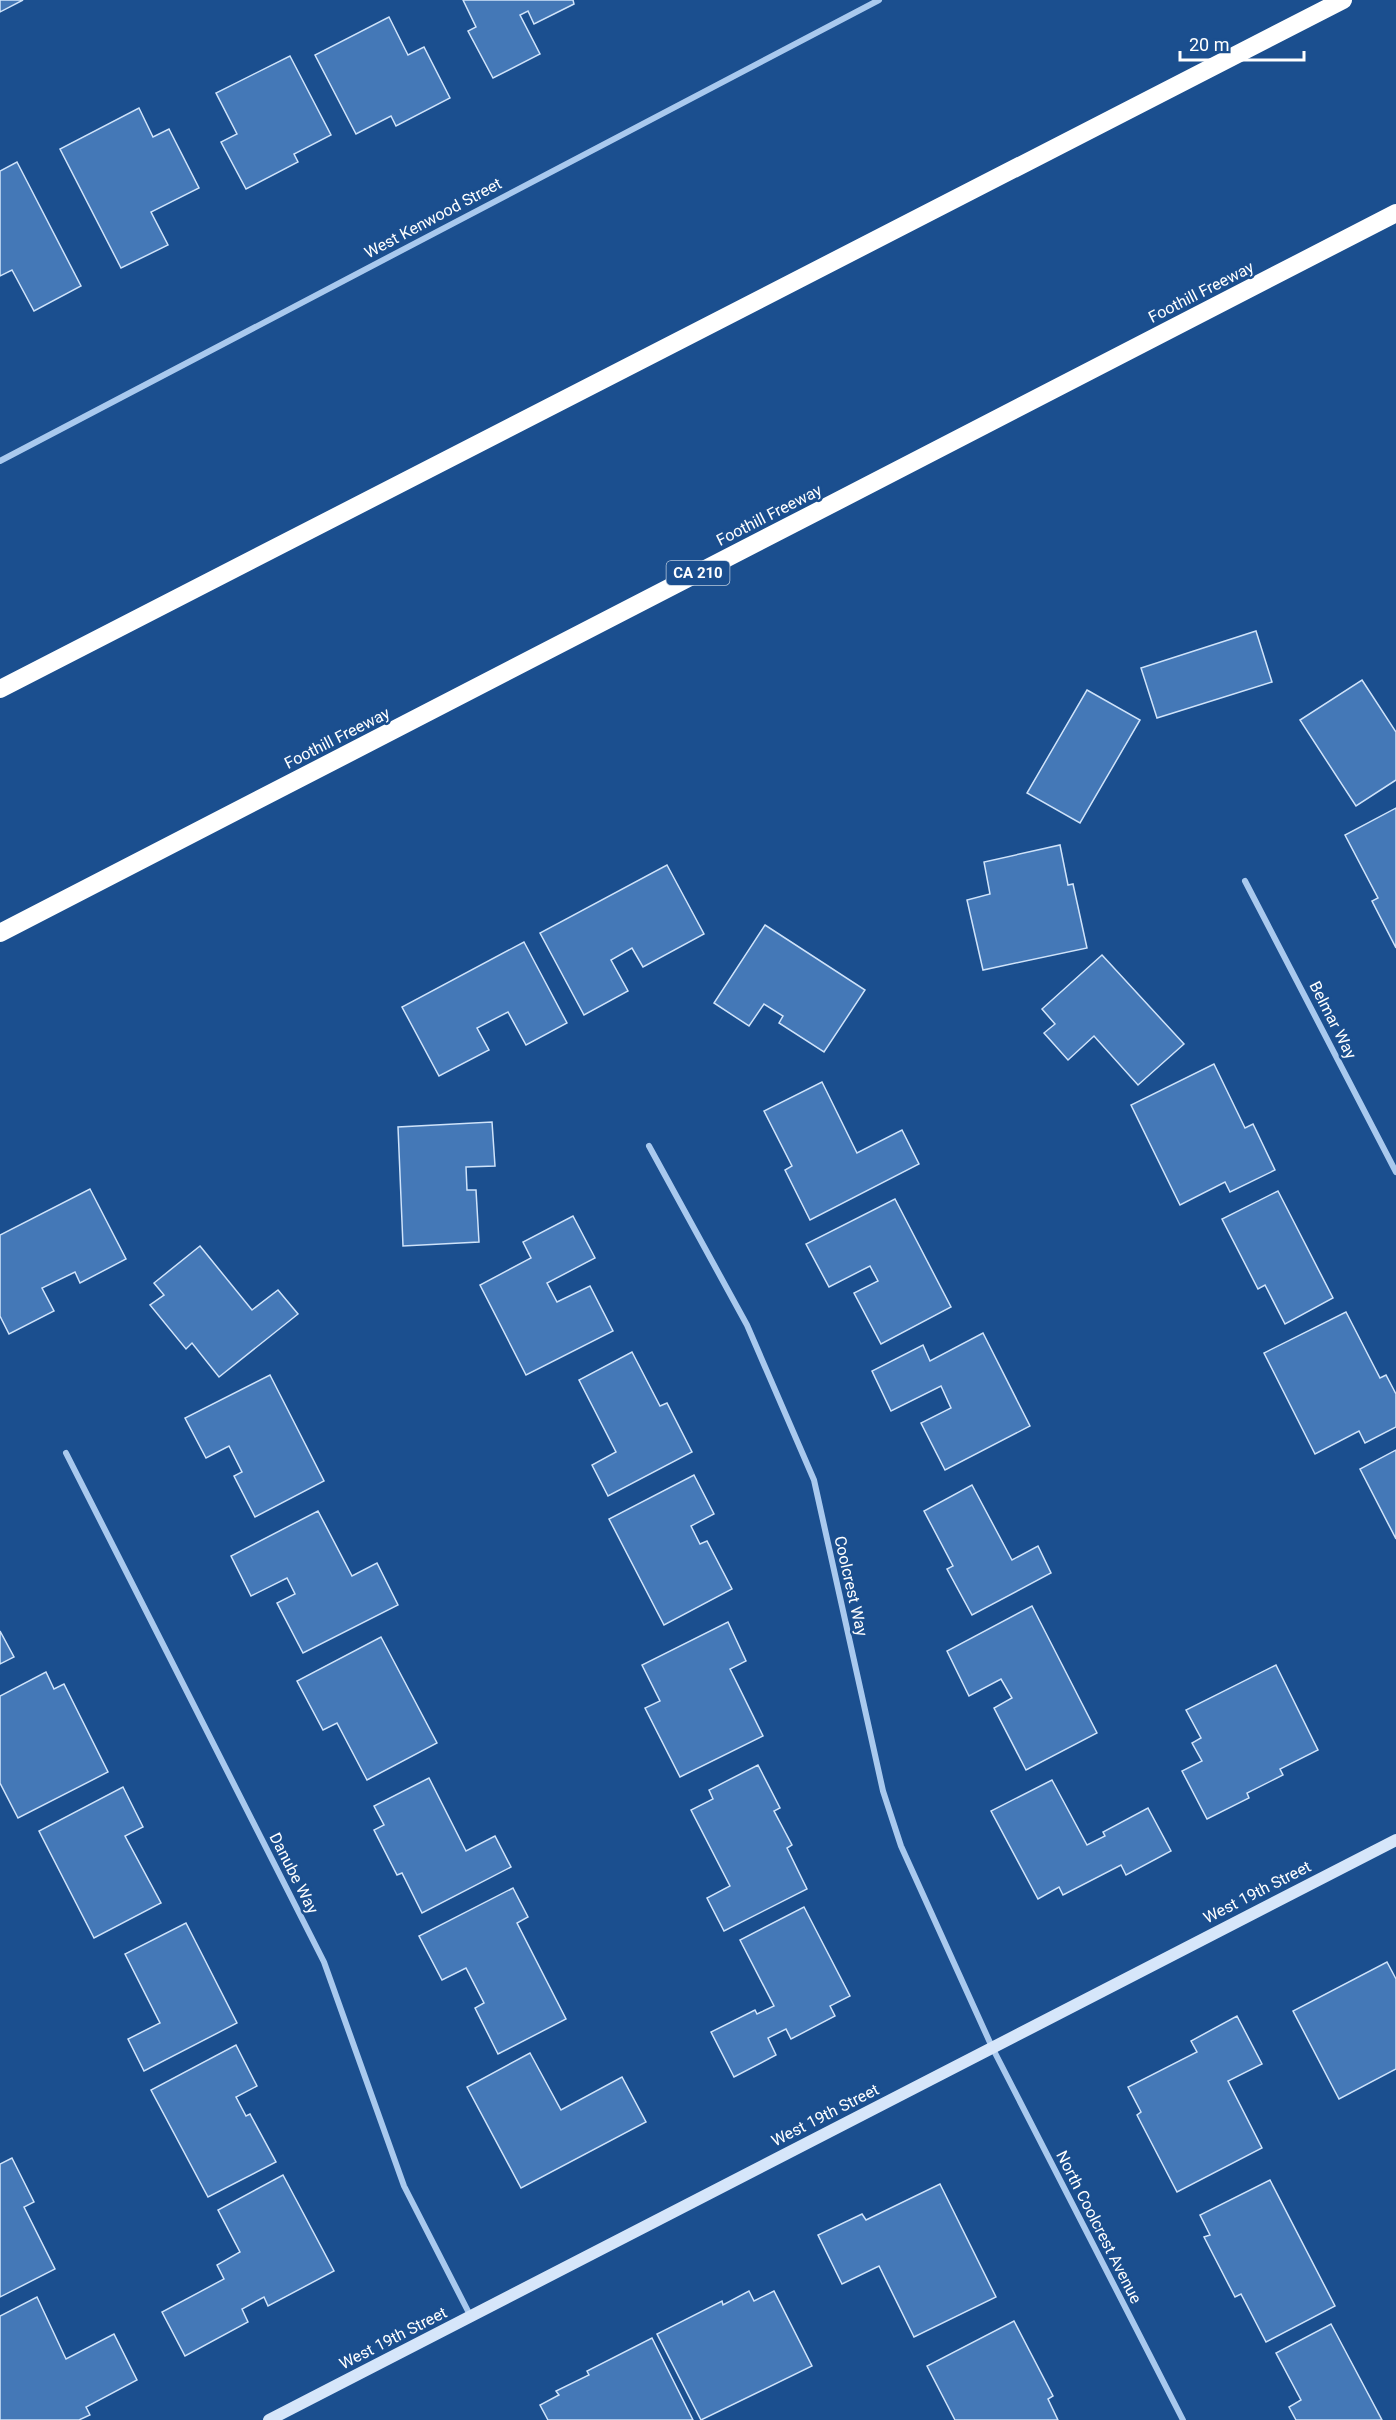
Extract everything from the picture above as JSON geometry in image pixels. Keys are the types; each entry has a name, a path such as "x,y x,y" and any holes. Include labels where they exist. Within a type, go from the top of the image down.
{"highway":[{"path":"0,689 1343,0"},
{"name":"Foothill Freeway","path":"0,933 1396,213"}],"main road":[{"name":"West 19th Street","path":"269,2420 1396,1840"}],"street":[{"name":"West Kenwood Street","path":"0,461 879,0"},
{"name":"Belmar Way","path":"1245,881 1396,1172"},
{"name":"Coolcrest Way","path":"649,1146 747,1325 814,1480 883,1791 901,1846 992,2047"},
{"name":"Danube Way","path":"66,1453 324,1962 404,2186 471,2317"},
{"name":"North Coolcrest Avenue","path":"992,2047 1183,2420"}],"building":[{"path":"0,0 23,0 0,12"},
{"path":"463,0 573,0 574,4 534,24 528,11 520,15 540,54 493,78 468,31 476,27"},
{"path":"389,17 408,55 424,47 450,98 396,126 391,116 356,134 315,55"},
{"path":"290,56 331,135 294,154 298,162 246,189 221,142 237,134 216,93"},
{"path":"139,108 153,137 169,129 199,188 151,212 168,245 121,268 60,149"},
{"path":"17,162 81,286 34,311 12,270 0,276 0,171"},
{"path":"1256,631 1272,682 1157,718 1141,668"},
{"path":"1362,680 1396,732 1396,780 1356,806 1300,720"},
{"path":"1087,690 1140,720 1080,823 1027,793"},
{"path":"1396,808 1396,948 1372,901 1378,898 1345,835"},
{"path":"1060,845 1068,885 1073,884 1087,948 983,970 967,900 990,894 984,862"},
{"path":"667,865 704,934 643,967 632,948 611,960 628,991 584,1015 540,933"},
{"path":"765,925 865,990 824,1052 779,1023 783,1016 764,1004 749,1026 714,1003"},
{"path":"524,942 567,1023 526,1045 508,1012 477,1028 489,1050 439,1076 402,1007"},
{"path":"1102,955 1184,1044 1138,1085 1094,1036 1068,1060 1044,1033 1055,1024 1042,1009"},
{"path":"1214,1064 1245,1128 1253,1124 1275,1170 1230,1192 1225,1182 1180,1205 1131,1105"},
{"path":"822,1082 857,1153 902,1130 919,1164 810,1220 785,1170 792,1166 764,1111"},
{"path":"492,1122 495,1166 466,1167 467,1190 476,1190 479,1242 403,1246 398,1127"},
{"path":"90,1189 126,1259 80,1283 75,1272 42,1288 54,1311 9,1334 0,1316 0,1235"},
{"path":"1278,1191 1333,1298 1285,1324 1265,1285 1258,1289 1222,1219"},
{"path":"895,1199 951,1307 881,1344 854,1293 878,1281 870,1266 829,1287 806,1244"},
{"path":"573,1216 595,1258 547,1283 557,1302 590,1286 613,1331 526,1375 480,1285 531,1258 523,1242"},
{"path":"200,1246 252,1310 278,1290 298,1314 219,1377 192,1343 186,1349 150,1305 164,1295 154,1283"},
{"path":"1346,1312 1380,1378 1386,1375 1396,1394 1396,1427 1365,1443 1359,1431 1315,1454 1264,1353"},
{"path":"983,1333 1030,1426 945,1470 921,1423 951,1408 941,1386 891,1411 872,1371 923,1345 930,1361"},
{"path":"632,1352 660,1406 667,1403 692,1452 608,1496 592,1465 616,1452 579,1380"},
{"path":"270,1375 324,1481 255,1517 234,1476 242,1472 229,1446 206,1458 185,1418"},
{"path":"1396,1450 1396,1539 1360,1469"},
{"path":"694,1475 714,1514 691,1526 700,1544 707,1541 732,1589 664,1625 609,1519"},
{"path":"972,1485 1012,1560 1038,1546 1051,1573 972,1615 947,1569 953,1566 924,1511"},
{"path":"318,1511 352,1576 377,1563 398,1605 303,1653 277,1603 295,1594 287,1578 251,1596 231,1556"},
{"path":"1032,1606 1097,1733 1026,1770 994,1708 1012,1698 1001,1679 969,1696 947,1651"},
{"path":"728,1622 746,1661 730,1669 763,1736 680,1777 645,1708 660,1701 642,1665"},
{"path":"0,1631 14,1657 0,1664"},
{"path":"381,1637 437,1743 367,1780 337,1723 323,1730 297,1681"},
{"path":"1276,1665 1318,1750 1280,1769 1283,1775 1247,1793 1249,1798 1207,1819 1182,1771 1202,1761 1192,1743 1201,1738 1186,1710"},
{"path":"46,1672 54,1689 64,1684 108,1772 18,1818 0,1783 0,1696"},
{"path":"758,1765 780,1808 774,1811 792,1845 787,1848 807,1889 724,1931 707,1898 730,1886 691,1810 713,1799 709,1790"},
{"path":"429,1778 466,1851 495,1836 511,1867 422,1913 402,1873 397,1875 374,1830 384,1825 374,1806"},
{"path":"1052,1780 1087,1845 1105,1836 1103,1832 1148,1808 1171,1851 1126,1875 1121,1865 1063,1895 1059,1887 1038,1899 991,1811"},
{"path":"123,1787 143,1827 125,1836 161,1903 94,1938 39,1831"},
{"path":"513,1888 528,1917 517,1923 566,2019 498,2054 475,2008 484,2003 466,1968 442,1980 419,1936"},
{"path":"804,1907 850,1996 830,2006 835,2016 791,2039 786,2029 768,2038 776,2055 734,2077 711,2032 755,2010 757,2014 774,2006 740,1940"},
{"path":"186,1923 237,2023 144,2071 128,2039 160,2023 125,1954"},
{"path":"1387,1962 1396,1979 1396,2069 1339,2099 1293,2011"},
{"path":"1237,2016 1262,2064 1228,2081 1262,2148 1177,2192 1137,2115 1141,2112 1128,2087 1197,2052 1191,2041"},
{"path":"236,2045 257,2086 236,2097 246,2116 250,2114 276,2162 208,2197 151,2090"},
{"path":"530,2053 561,2110 622,2077 646,2122 521,2188 467,2087"},
{"path":"12,2158 34,2202 24,2207 55,2269 0,2297 0,2164"},
{"path":"283,2175 334,2271 268,2306 264,2297 242,2309 248,2322 185,2356 162,2312 224,2279 217,2265 240,2252 218,2210"},
{"path":"1270,2180 1335,2306 1266,2342 1241,2294 1235,2297 1204,2237 1210,2235 1200,2215"},
{"path":"940,2184 996,2297 914,2337 879,2266 842,2284 818,2235 862,2214 866,2220"},
{"path":"749,2291 754,2301 774,2291 812,2366 701,2420 657,2334 722,2301 723,2305"},
{"path":"37,2297 66,2359 114,2334 137,2380 86,2407 90,2415 79,2420 0,2420 0,2316"},
{"path":"1014,2321 1053,2396 1048,2399 1058,2420 955,2420 927,2366"},
{"path":"1331,2324 1382,2420 1296,2420 1289,2407 1301,2400 1276,2353"},
{"path":"652,2338 693,2420 548,2420 540,2405 559,2395 556,2391 589,2375 587,2371"}]}
